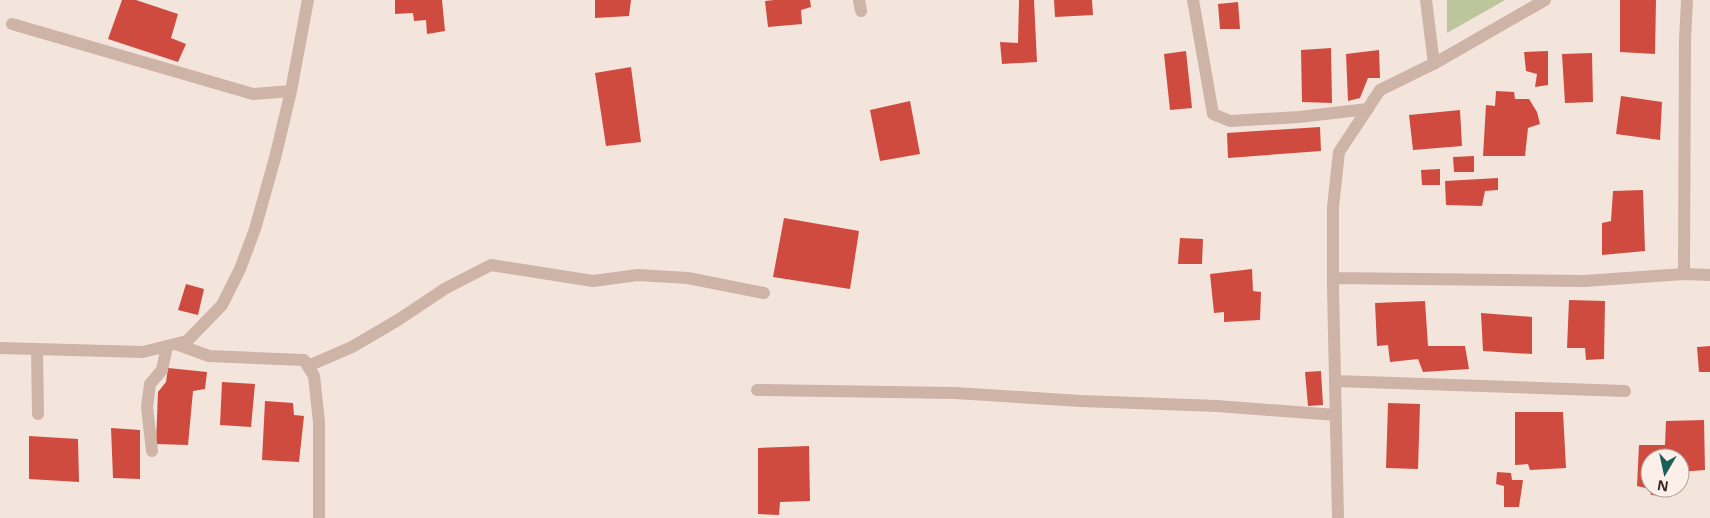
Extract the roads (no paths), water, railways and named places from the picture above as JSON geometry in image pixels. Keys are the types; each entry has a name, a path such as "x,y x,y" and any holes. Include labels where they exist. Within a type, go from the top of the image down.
{"street":[{"path":"0,348 143,352 187,341 222,305 240,269 255,229 291,91 308,0"},
{"path":"1193,0 1213,114 1230,120 1368,109"},
{"path":"1426,0 1434,64"},
{"path":"1338,518 1333,208 1339,152 1380,90 1434,64 1545,0"},
{"path":"1684,274 1684,50 1686,0"},
{"path":"12,24 253,94 291,91"},
{"path":"308,366 352,347 398,320 446,288 491,265 593,281 638,276 688,278 764,293"},
{"path":"1333,278 1584,281 1684,274 1710,276"},
{"path":"172,345 209,356 304,360 314,376 319,422 318,518"},
{"path":"152,451 147,407 150,384 162,370 172,345"},
{"path":"37,349 38,414"},
{"path":"1336,382 1625,391"},
{"path":"757,390 955,393 1081,401 1217,406 1336,415"}]}
